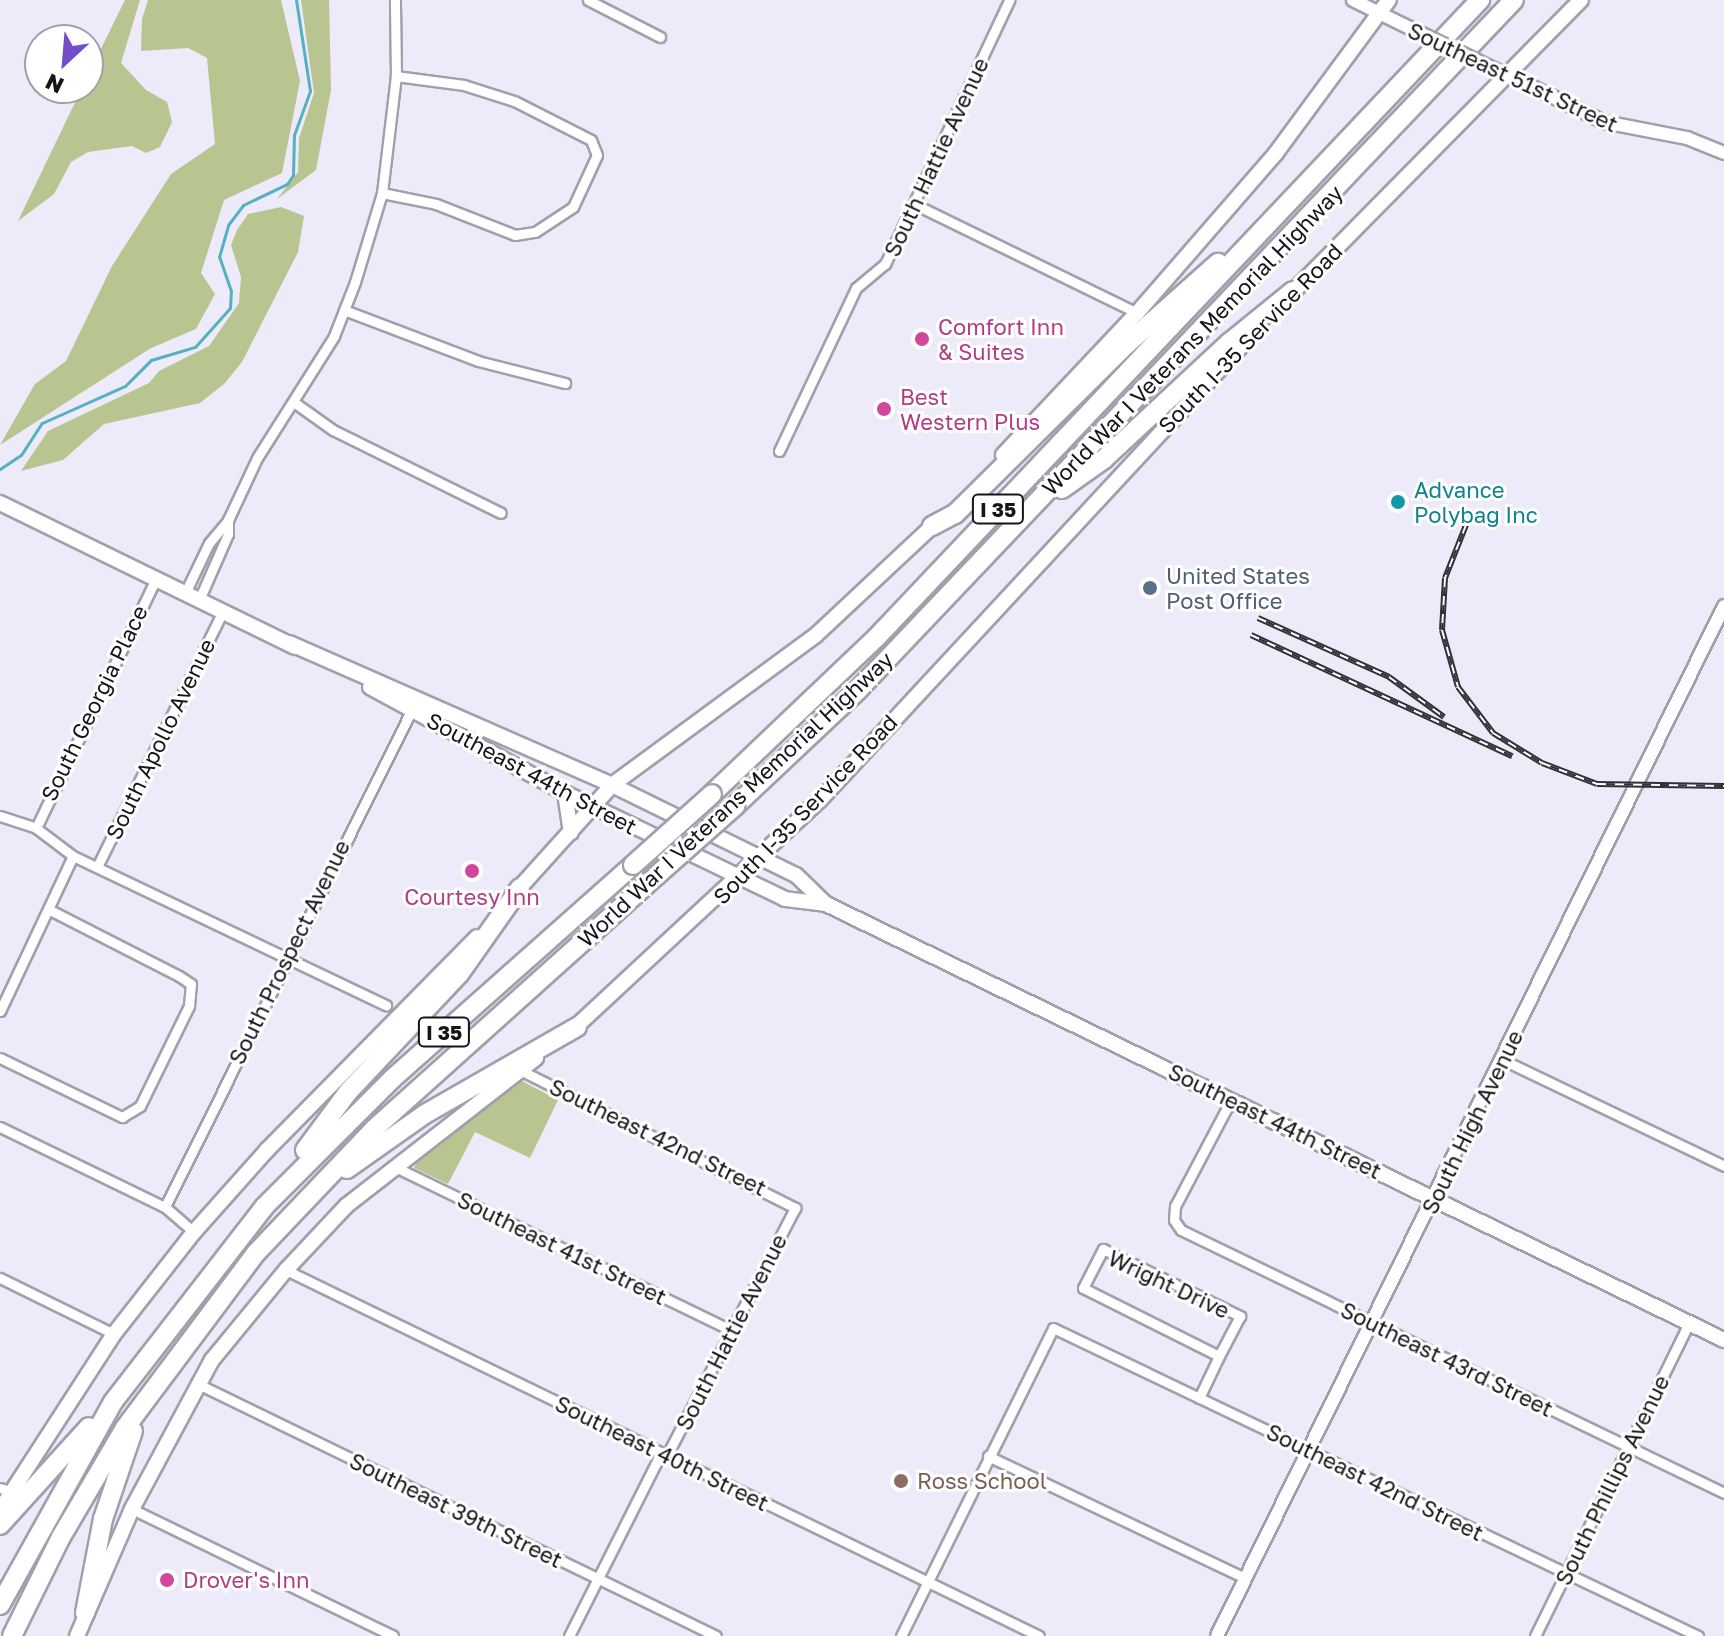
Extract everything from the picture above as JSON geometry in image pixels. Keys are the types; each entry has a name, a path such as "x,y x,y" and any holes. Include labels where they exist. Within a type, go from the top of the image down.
{"highway":[{"name":"World War I Veterans Memorial Highway","path":"0,1605 113,1402 171,1320 264,1207 392,1079 712,794 876,638 1480,0"},
{"name":"World War I Veterans Memorial Highway","path":"12,1636 61,1537 144,1402 213,1307 303,1201 374,1129 735,806 858,690 1514,0"},
{"path":"932,526 955,514 1180,294 1276,216"},
{"path":"1030,511 1104,459 1229,343 1293,291"},
{"path":"264,1207 348,1092 460,973 520,888"},
{"path":"303,1201 425,1114 577,1027"},
{"path":"0,1525 113,1402"},
{"path":"85,1613 103,1519 144,1402"}],"main road":[{"path":"0,1510 6,1490 114,1334 194,1232 520,888 612,785 816,635 932,526 1137,313 1276,153 1389,0"},
{"name":"South I-35 Service Road","path":"77,1636 132,1509 196,1383 286,1270 393,1166 577,1027 762,858 1293,291 1502,73 1581,0"},
{"name":"Southeast 44th Street","path":"0,503 414,704 612,785 796,875 826,904 1724,1340"},
{"name":"Southeast 44th Street","path":"414,704 594,808 785,899 826,904"},
{"path":"565,793 571,833"},
{"path":"785,835 784,856 796,875"}],"street":[{"path":"192,596 209,543 228,520 257,458 295,403 344,310 382,193 396,76 395,0"},
{"path":"588,0 660,37"},
{"name":"South Hattie Avenue","path":"779,451 856,288 879,273 1009,0"},
{"name":"Southeast 51st Street","path":"1353,0 1628,131 1687,138 1724,153"},
{"path":"382,193 436,204 515,235 548,226 573,207 595,163 591,140 491,92 396,76"},
{"path":"914,204 1137,313"},
{"path":"344,310 478,361 565,383"},
{"path":"295,403 333,430 501,513"},
{"path":"192,596 228,534 228,520"},
{"name":"South Georgia Place","path":"36,828 156,579"},
{"name":"South High Avenue","path":"1217,1636 1724,606"},
{"name":"South Apollo Avenue","path":"97,867 223,611"},
{"name":"South Prospect Avenue","path":"165,1207 414,704"},
{"path":"0,816 36,828 73,856 386,1005"},
{"path":"0,1011 73,856"},
{"path":"0,1058 122,1117 140,1106 189,1006 191,984 50,910"},
{"path":"1503,1060 1724,1166"},
{"name":"Southeast 42nd Street","path":"520,1070 795,1208"},
{"name":"Southeast 43rd Street","path":"1231,1100 1180,1192 1174,1220 1201,1240 1724,1493"},
{"path":"0,1127 165,1207 194,1232"},
{"name":"Southeast 41st Street","path":"393,1166 731,1330"},
{"name":"South Hattie Avenue","path":"569,1636 795,1208"},
{"name":"Wright Drive","path":"1199,1398 1240,1316 1103,1249 1083,1288 1219,1356"},
{"name":"Southeast 40th Street","path":"286,1270 1039,1636"},
{"path":"0,1278 114,1334"},
{"name":"South Phillips Avenue","path":"1535,1636 1689,1323"},
{"name":"Southeast 42nd Street","path":"988,1456 1053,1328 1698,1636"},
{"name":"Southeast 39th Street","path":"196,1383 716,1636"},
{"path":"901,1636 988,1456 1245,1578"},
{"path":"132,1509 393,1636"},
{"path":"687,1636 692,1624"}],"green space":[{"path":"125,0 140,0 121,63 146,90 167,102 172,122 160,147 146,153 132,146 88,152 71,162 54,194 18,221 74,104 104,104 104,43"},
{"path":"148,0 281,0 300,81 282,173 224,200 201,273 215,294 196,329 151,348 0,445 35,384 66,361 112,266 171,174 215,144 207,58 188,48 141,51 142,19"},
{"path":"301,0 329,0 331,90 316,170 277,199 298,172 299,138 314,93"},
{"path":"281,207 304,216 298,252 242,362 224,384 200,403 104,424 63,460 21,471 48,431 149,383 159,371 209,346 239,303 241,277 231,245 237,230 248,214"},
{"path":"520,1080 558,1100 530,1158 475,1132 448,1184 414,1168 418,1158"}],"waterway":[{"path":"0,469 21,455 42,423 125,386 151,360 195,347 230,308 231,291 219,257 228,225 243,205 287,184 293,175 294,135 310,91 296,0"}],"railway":[{"path":"1466,525 1445,578 1442,630 1458,687 1493,733 1542,763 1597,784 1724,786"},
{"path":"1258,618 1389,677 1444,717"},
{"path":"1251,635 1512,756"}],"place":[{"name":"Comfort Inn & Suites","path":"922,339"},
{"name":"Best Western Plus","path":"884,409"},
{"name":"Advance Polybag Inc","path":"1398,502"},
{"name":"United States Post Office","path":"1150,588"},
{"name":"Courtesy Inn","path":"472,871"},
{"name":"Ross School","path":"901,1481"},
{"name":"Drover's Inn","path":"167,1580"}]}
